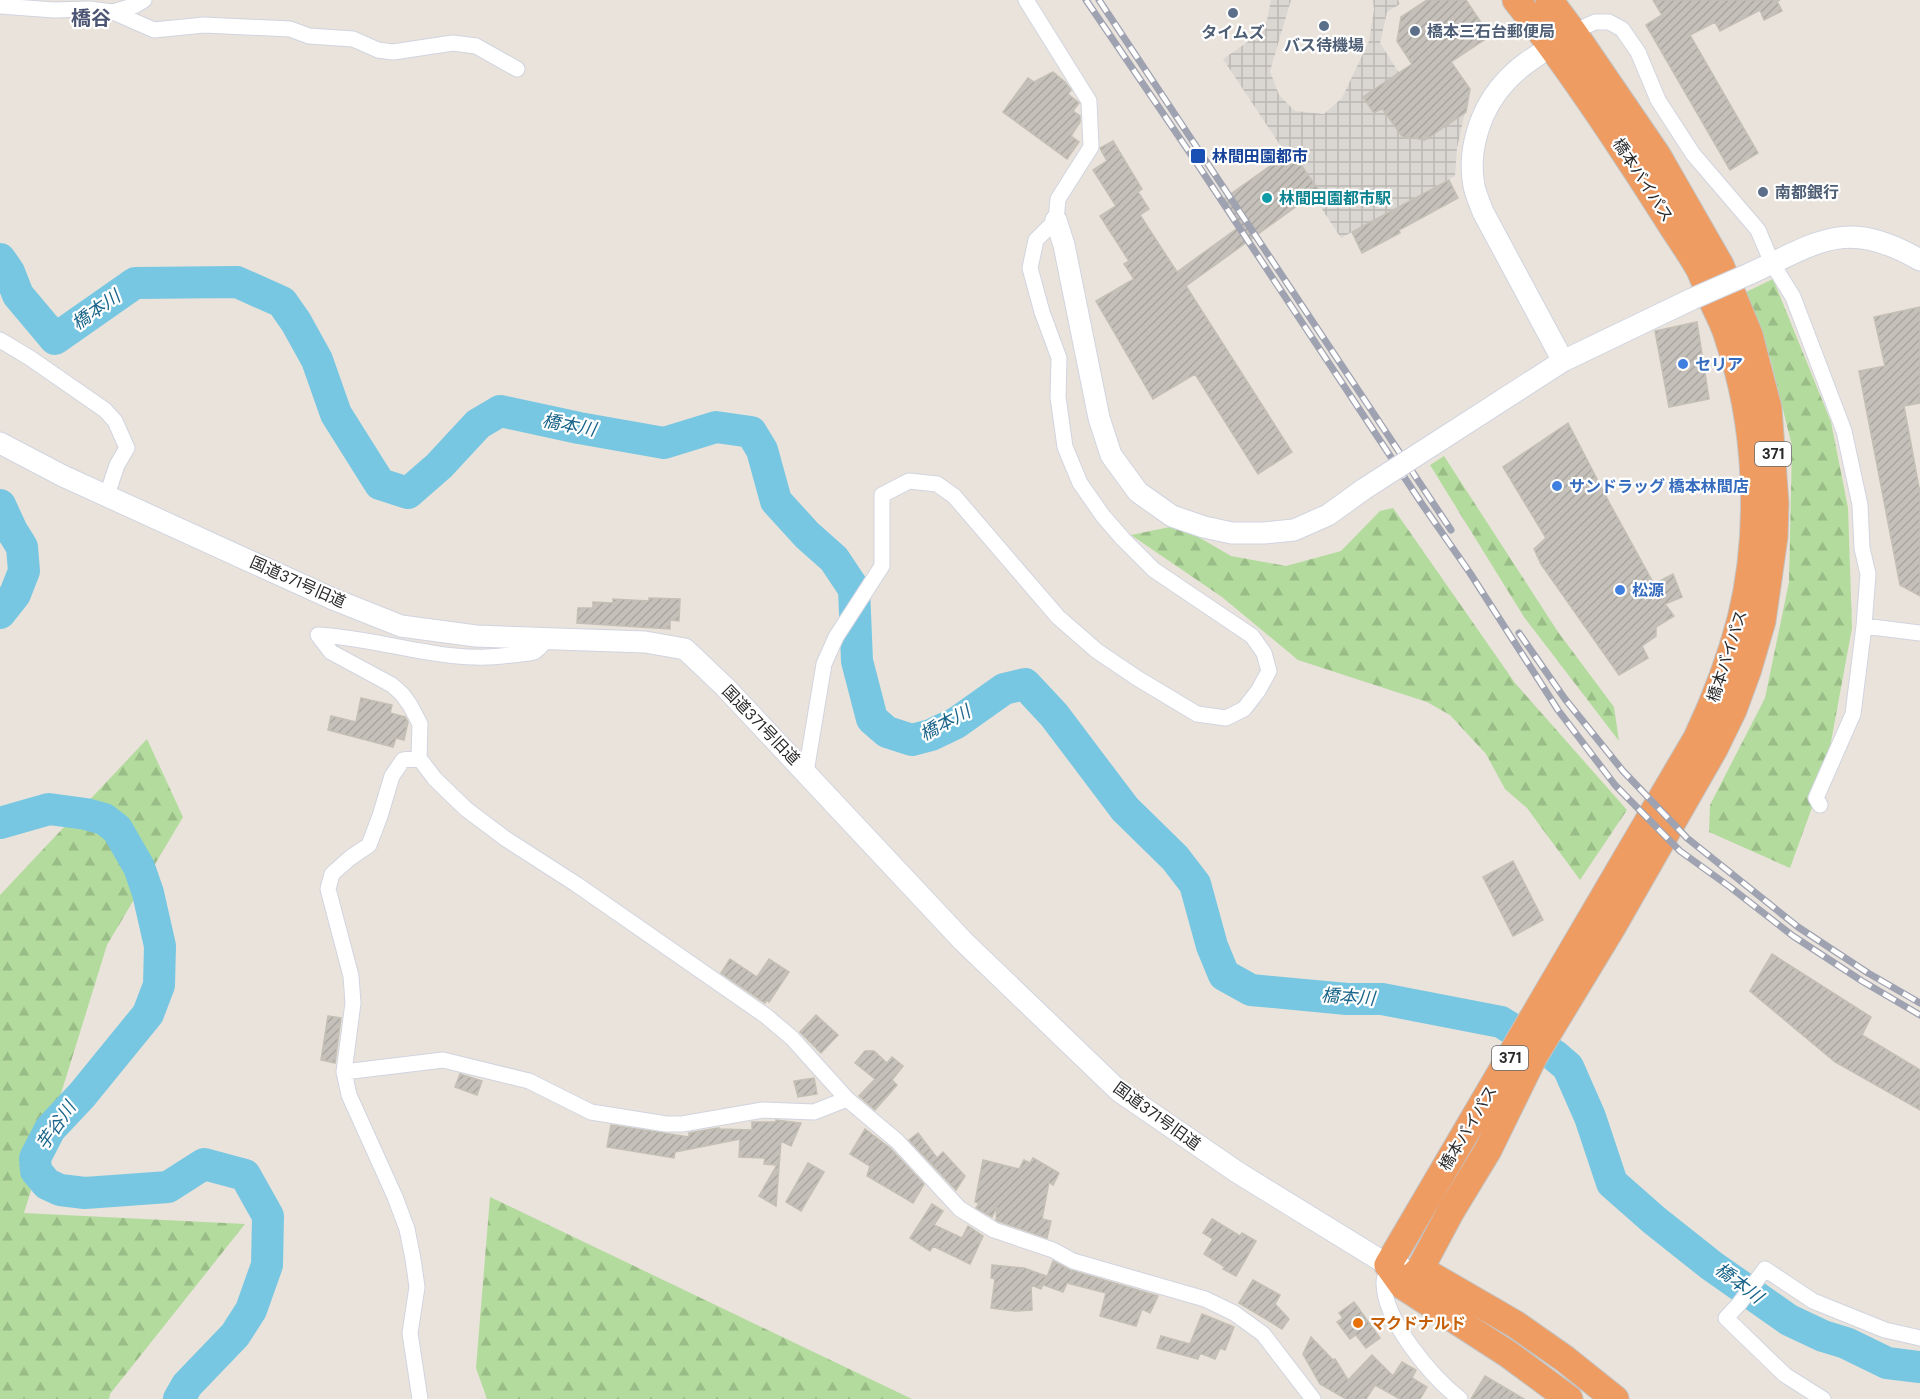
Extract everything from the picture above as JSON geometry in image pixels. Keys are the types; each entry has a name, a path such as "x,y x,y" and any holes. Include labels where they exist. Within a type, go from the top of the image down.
{"highway":[{"name":"橋本バイパス","path":"1516,0 1563,39"},
{"name":"橋本バイパス","path":"1404,1274 1451,1211 1488,1150 1697,738 1714,701 1741,619 1754,539 1753,464 1745,406 1728,336 1700,270 1623,149 1563,39 1549,0"},
{"name":"橋本バイパス","path":"1404,1274 1427,1198 1602,924"},
{"path":"1404,1274 1569,1399"},
{"path":"1404,1274 1515,1324 1565,1359 1615,1399"}],"street":[{"path":"113,12 144,0"},
{"path":"1026,0 1089,101 1091,147 1058,199 1056,220 1064,245 1099,418 1112,455 1138,492 1172,516 1204,526 1232,532 1264,533 1294,530 1328,515 1364,489 1563,361 1811,245 1843,236 1861,237 1884,242 1920,260"},
{"path":"0,6 113,12 154,30 204,25 290,30 309,36 353,39 378,50 393,52 453,43 476,46 517,69"},
{"path":"1563,361 1483,212 1474,186 1473,158 1477,132 1488,104 1507,79 1529,61 1563,39 1595,22 1609,22 1622,29 1638,52 1658,100 1693,154 1758,230 1772,263 1793,297 1844,431 1860,506 1862,548 1868,574 1864,626 1852,714 1816,798 1821,805"},
{"path":"806,772 824,664 836,637 882,566 882,495 909,481 938,484 954,496 1058,617 1097,651 1197,714 1226,718 1244,709 1258,692 1269,671 1264,653 1252,636 1154,570 1103,516 1080,483 1065,447 1058,397 1059,357 1042,312 1030,268 1036,240 1056,220"},
{"path":"0,340 87,397 105,410 115,421 128,448 117,465 107,495"},
{"name":"国道371号旧道","path":"0,443 63,476 333,599 401,626 476,636 645,642 685,649 806,772 963,941 1119,1091 1237,1172 1404,1274"},
{"path":"1864,626 1920,633"},
{"path":"548,639 535,651 501,657 467,657 431,654 345,636 318,635 332,652 392,685 402,694 420,724 419,758 435,779 466,809 766,1016 792,1038 847,1098 897,1141 960,1209 994,1230 1053,1250 1073,1261 1205,1299 1234,1313 1263,1334 1313,1399"},
{"path":"419,758 403,760 392,776 369,845 332,874 328,889 351,976 353,1003 344,1072 349,1095 407,1229 417,1287 410,1333 420,1399"},
{"path":"344,1072 443,1060 529,1081 591,1112 666,1124 682,1124 763,1110 814,1112 847,1098"},
{"path":"1823,1399 1785,1375 1726,1318 1765,1269 1813,1301 1885,1330 1920,1338"},
{"path":"1404,1274 1384,1282 1386,1300 1399,1328 1423,1363 1447,1389 1461,1399"}],"green space":[{"path":"1773,279 1831,422 1848,508 1852,628 1826,769 1790,868 1709,832 1710,805 1765,698 1789,582 1792,446 1770,357 1744,293"},
{"path":"1444,456 1558,632 1614,707 1619,741 1524,617 1430,465"},
{"path":"1393,508 1515,683 1627,810 1580,880 1527,808 1505,789 1486,754 1450,715 1427,702 1298,660 1222,597 1131,535 1170,527 1195,535 1231,556 1286,566 1341,551 1380,511"},
{"path":"147,739 183,817 107,945 24,1213 245,1224 110,1394 109,1399 0,1399 0,895"},
{"path":"490,1197 912,1399 487,1399 476,1368"}],"shaded area":[{"path":"1271,0 1291,0 1270,71 1279,95 1295,111 1324,114 1342,98 1369,41 1374,10 1373,0 1398,0 1400,4 1387,12 1380,43 1399,73 1364,97 1374,113 1382,108 1402,136 1425,140 1465,112 1457,148 1455,176 1341,238 1312,194 1319,189 1291,151 1286,154 1223,59 1265,30"}],"building":[{"path":"1427,0 1466,0 1490,36 1451,62 1470,89 1466,112 1425,140 1402,136 1382,108 1374,113 1363,97 1412,64 1397,41 1401,17"},
{"path":"1653,0 1780,0 1777,1 1782,11 1764,20 1760,10 1720,31 1715,22 1690,35 1758,153 1730,170 1646,25 1662,15"},
{"path":"1053,72 1065,82 1071,90 1068,94 1079,103 1073,111 1080,116 1080,122 1071,136 1079,142 1067,159 1003,112 1028,78 1034,82"},
{"path":"1113,141 1142,189 1138,192 1149,209 1140,215 1177,272 1239,227 1221,201 1291,151 1319,190 1186,286 1292,452 1258,474 1195,374 1153,399 1096,301 1134,279 1124,264 1129,261 1100,216 1116,206 1093,170 1107,161 1100,148"},
{"path":"1449,180 1458,198 1362,253 1352,232"},
{"path":"1920,307 1920,403 1904,406 1920,493 1920,596 1900,585 1859,371 1885,366 1874,317"},
{"name":"セリア","path":"1697,322 1709,399 1669,407 1655,331"},
{"name":"松源","path":"1568,423 1654,584 1673,574 1682,597 1665,604 1674,616 1656,627 1656,636 1642,646 1648,658 1619,675 1541,564 1534,549 1546,538 1503,467"},
{"path":"649,598 680,599 679,621 670,620 670,629 577,623 578,608 593,608 593,602 613,603 613,599 649,601"},
{"path":"361,698 392,705 390,713 405,717 408,722 404,740 396,738 393,747 328,730 331,716 356,722"},
{"path":"1513,861 1543,920 1513,936 1483,877"},
{"path":"1772,954 1871,1017 1862,1035 1920,1070 1920,1110 1835,1062 1750,991"},
{"path":"730,959 757,977 769,959 789,972 769,1002 767,1000 765,1003 721,973"},
{"path":"816,1015 838,1035 821,1053 800,1032"},
{"path":"328,1016 341,1018 335,1063 321,1060"},
{"path":"865,1051 874,1051 887,1063 892,1057 903,1066 892,1080 897,1085 875,1110 859,1096 875,1079 855,1063"},
{"path":"460,1074 482,1081 477,1095 455,1087"},
{"path":"814,1078 817,1094 798,1097 794,1081"},
{"path":"776,1120 801,1123 791,1146 781,1141 776,1206 759,1196 777,1165 764,1164 765,1158 739,1157 740,1139 675,1152 674,1158 607,1147 611,1125 689,1137 689,1133 719,1128 752,1130 752,1122 776,1122"},
{"path":"865,1129 890,1148 924,1184 913,1203 867,1176 870,1166 850,1154"},
{"path":"918,1133 937,1158 943,1152 965,1176 956,1190 909,1140"},
{"path":"1033,1158 1059,1173 1053,1185 1049,1182 1042,1219 1051,1221 1047,1238 996,1220 997,1207 992,1217 976,1208 979,1203 975,1202 983,1160 1019,1169 1024,1160 1030,1163"},
{"path":"808,1163 824,1172 801,1211 786,1202"},
{"path":"932,1204 943,1211 934,1225 962,1238 968,1226 983,1236 970,1264 933,1246 930,1251 910,1238"},
{"path":"1212,1219 1240,1236 1242,1233 1256,1241 1236,1276 1204,1254 1213,1239 1203,1233"},
{"path":"1053,1261 1070,1270 1158,1296 1150,1313 1142,1309 1136,1326 1100,1316 1106,1293 1067,1283 1063,1292 1044,1285"},
{"path":"992,1265 1024,1268 1046,1276 1041,1289 1031,1285 1032,1310 1015,1311 991,1308 995,1279 991,1278"},
{"path":"1253,1280 1280,1295 1275,1304 1289,1319 1282,1329 1239,1303"},
{"path":"1354,1302 1380,1338 1366,1348 1356,1335 1350,1339 1337,1322 1343,1318 1339,1313"},
{"path":"1202,1314 1234,1327 1225,1350 1220,1348 1215,1359 1200,1353 1198,1359 1157,1348 1161,1336 1190,1344"},
{"path":"1311,1337 1333,1360 1335,1359 1348,1380 1372,1355 1393,1376 1402,1362 1416,1370 1412,1378 1427,1387 1420,1399 1400,1399 1375,1385 1366,1399 1346,1399 1320,1384 1303,1354"},
{"path":"1485,1376 1524,1399 1471,1399"}],"waterway":[{"name":"橋本川","path":"0,259 9,272 18,295 55,339 135,283 237,282 282,302 317,360 336,414 380,484 408,493 439,466 478,424 500,411 664,443 716,427 751,432 762,450 776,501 807,535 834,559 854,589 857,661 872,719 887,732 912,740 931,735 956,723 1004,689 1025,684 1054,715 1125,809 1175,858 1195,884 1212,946 1224,975 1251,990 1347,999 1382,999 1501,1022 1554,1055 1568,1067 1590,1117 1612,1183 1654,1220 1712,1266 1789,1320 1823,1336 1846,1343 1887,1363 1920,1367"},
{"name":"芋谷川","path":"0,505 22,547 24,571 15,594 0,613"},
{"name":"芋谷川","path":"0,823 49,809 104,819 117,829 139,867 148,893 160,946 159,985 148,1014 82,1095 50,1129 35,1158 36,1171 47,1184 60,1190 85,1193 168,1187 204,1164 245,1175 268,1216 267,1265 251,1310 235,1335 187,1385 179,1399"}],"railway":[{"path":"1086,0 1470,573 1558,710 1615,785 1680,851 1793,936 1920,1015"},
{"path":"1099,0 1451,530"},
{"path":"1519,633 1565,699 1623,771 1687,838 1798,927 1868,973 1920,1003"}],"place":[{"name":"タイムズ","path":"1233,13"},
{"name":"バス待機場","path":"1324,26"},
{"name":"橋本三石台郵便局","path":"1415,31"},
{"name":"林間田園都市","path":"1198,156"},
{"name":"南都銀行","path":"1763,192"},
{"name":"林間田園都市駅","path":"1267,198"},
{"name":"セリア","path":"1683,364"},
{"name":"サンドラッグ 橋本林間店","path":"1557,486"},
{"name":"松源","path":"1620,590"},
{"name":"マクドナルド","path":"1358,1323"}],"district":[{"name":"橋谷","path":"91,18"}]}
